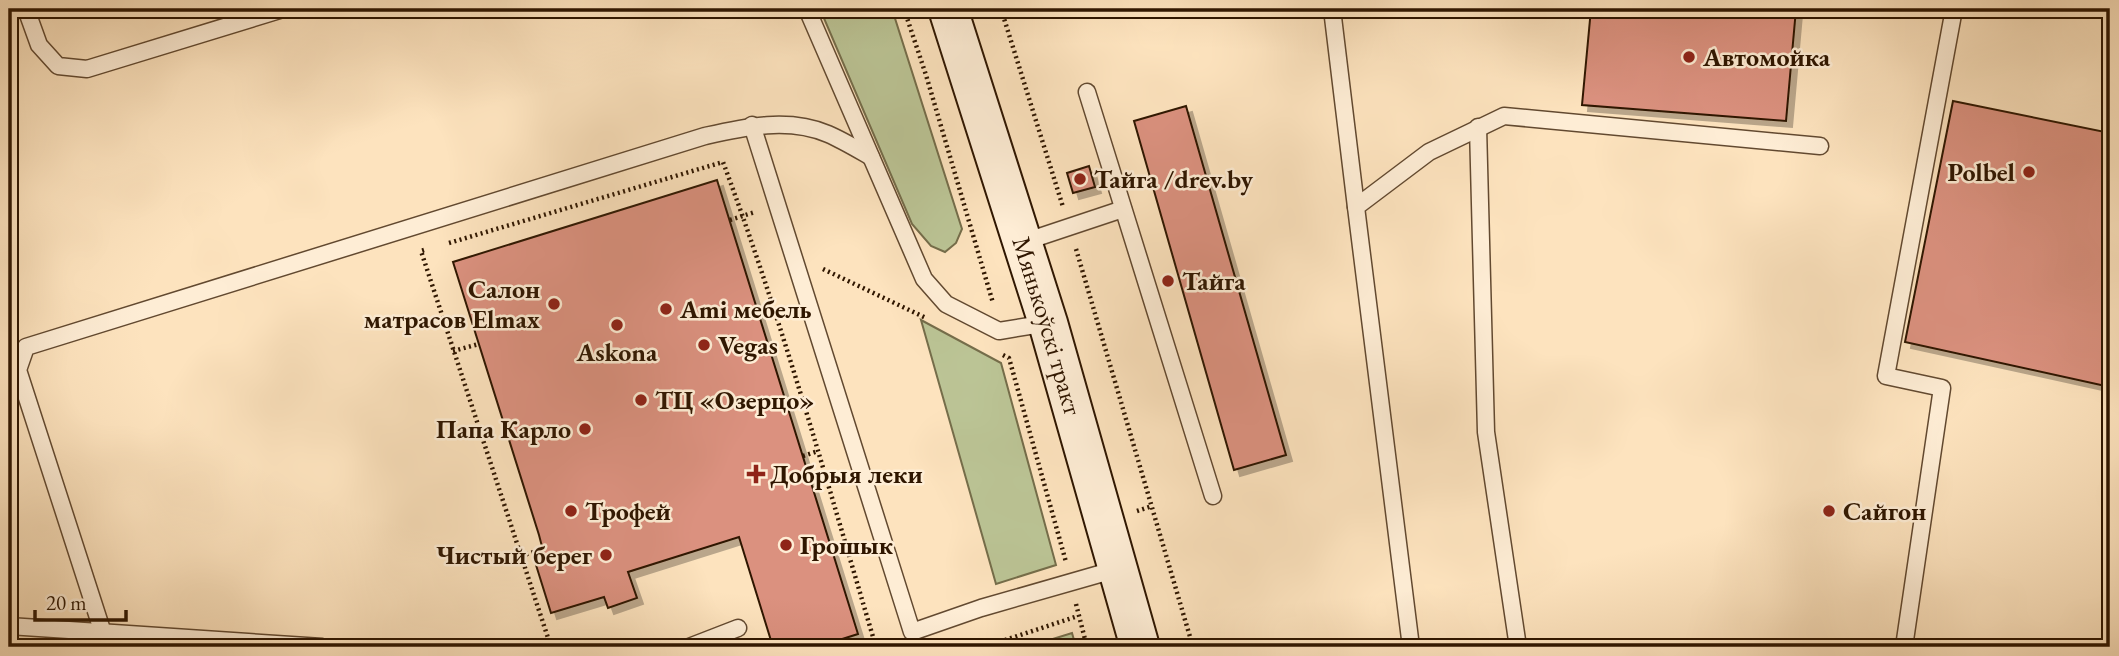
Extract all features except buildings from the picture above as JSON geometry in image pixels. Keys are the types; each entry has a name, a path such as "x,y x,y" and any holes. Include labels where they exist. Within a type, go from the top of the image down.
{"street":[{"name":"Мянькоўскі тракт","path":"948,9 1024,242 1140,647"}],"lane":[{"path":"26,9 39,45 58,66 87,69 283,9"},
{"path":"807,9 924,279 946,304 1001,331 1048,323"},
{"path":"1332,9 1411,647"},
{"path":"1904,647 1942,387 1886,376 1954,9"},
{"path":"1087,92 1213,496"},
{"path":"1356,206 1429,152 1504,116 1819,146"},
{"path":"103,633 18,370 26,348 705,136 752,125 798,125 827,134 871,157"},
{"path":"752,125 775,205 912,632 981,608 1119,568"},
{"path":"1478,127 1486,432 1518,647"},
{"path":"1024,242 1123,209"},
{"path":"9,626 322,647"},
{"path":"689,647 738,628"}],"path":[{"path":"904,9 1009,358 1087,647"},
{"path":"1001,9 1069,227 1193,647"},
{"path":"447,243 723,162 743,216 818,451 876,647"},
{"path":"730,220 775,205"},
{"path":"434,247 421,251 551,647"},
{"path":"816,266 937,323"},
{"path":"453,351 479,344"},
{"path":"997,352 1009,358"},
{"path":"803,456 818,451"},
{"path":"521,556 543,549"},
{"path":"984,647 1078,616"}],"green space":[{"path":"820,9 892,9 962,229 956,243 945,252 931,246 912,224"},
{"path":"921,320 1001,363 1056,565 996,584"},
{"path":"1072,633 1076,647 1027,647"}],"place":[{"name":"Автомойка","path":"1689,57"},
{"name":"Polbel","path":"2029,172"},
{"name":"Тайга /drev.by","path":"1080,179"},
{"name":"Тайга","path":"1168,281"},
{"name":"Салон матрасов Elmax","path":"554,304"},
{"name":"Ami мебель","path":"666,309"},
{"name":"Askona","path":"617,325"},
{"name":"Vegas","path":"704,345"},
{"name":"ТЦ «Озерцо»","path":"641,400"},
{"name":"Папа Карло","path":"585,429"},
{"name":"Добрыя леки","path":"756,474"},
{"name":"Трофей","path":"571,511"},
{"name":"Сайгон","path":"1829,511"},
{"name":"Грошык","path":"786,545"},
{"name":"Чистый берег","path":"606,555"}]}
